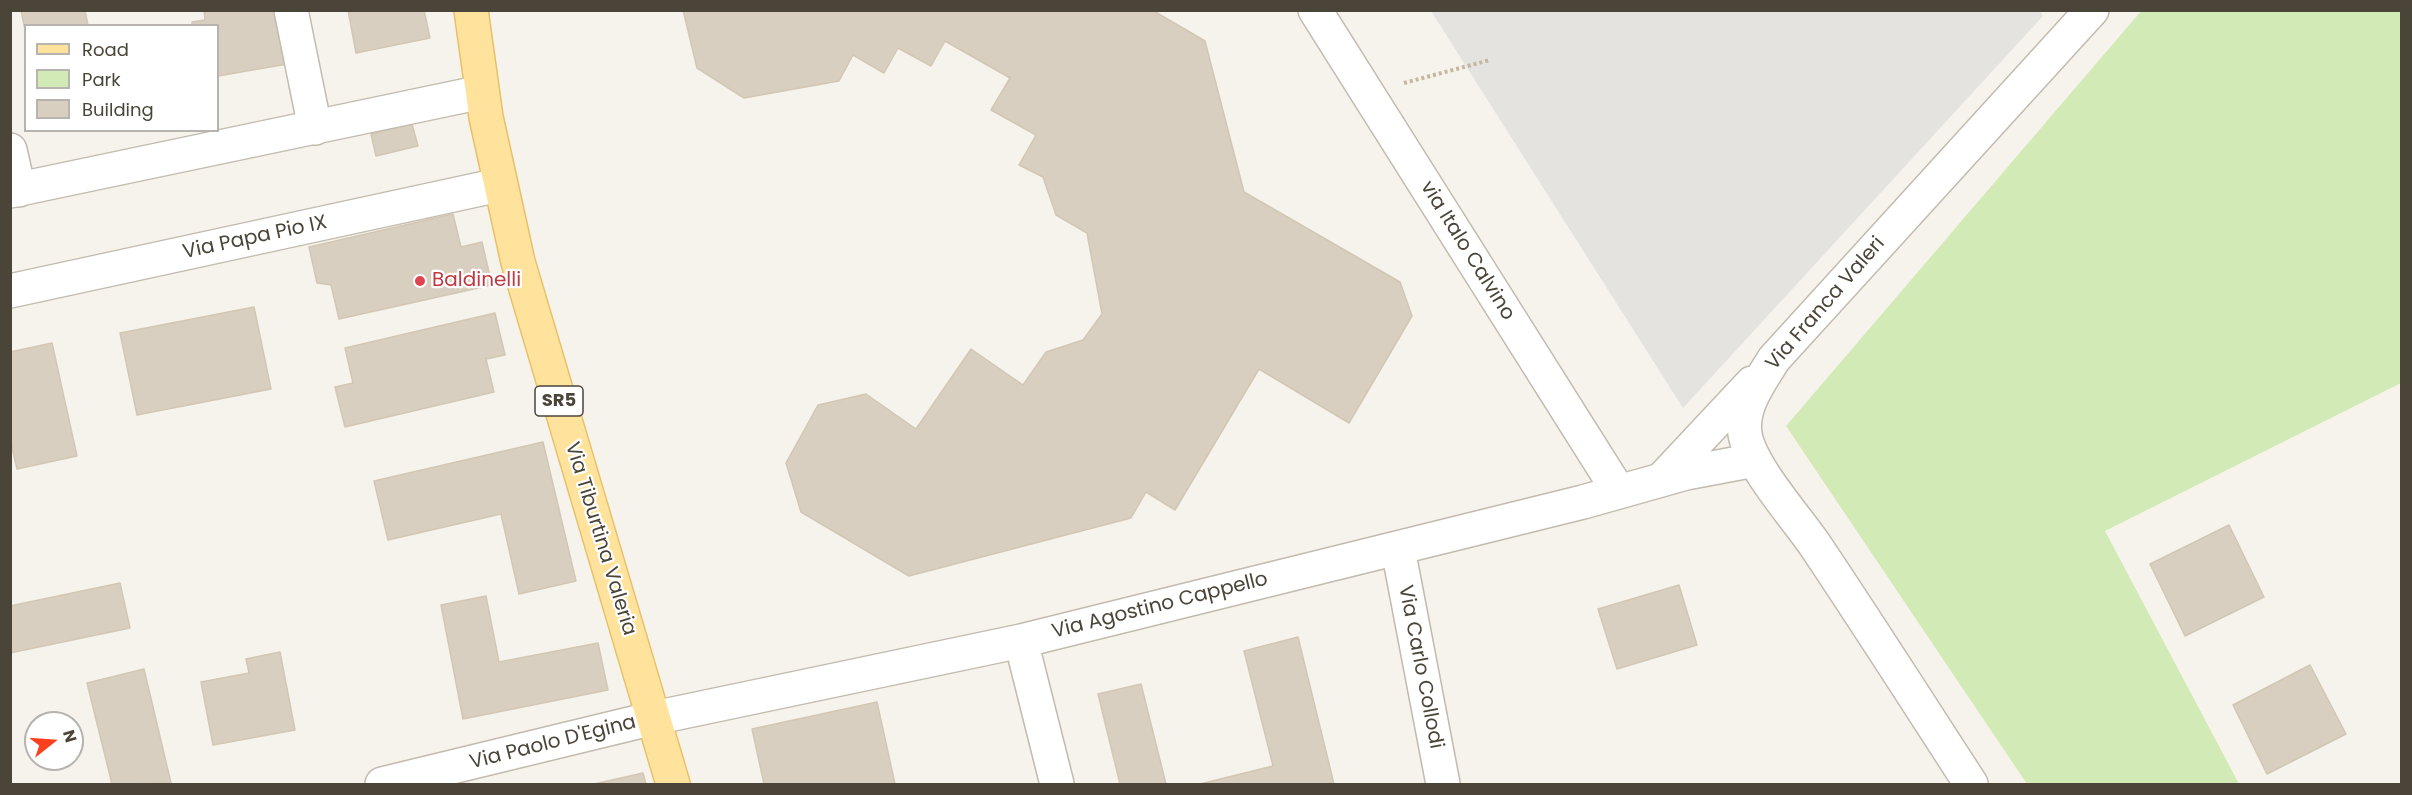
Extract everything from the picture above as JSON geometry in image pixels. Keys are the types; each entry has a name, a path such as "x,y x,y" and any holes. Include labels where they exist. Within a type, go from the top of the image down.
{"main road":[{"name":"Via Tiburtina Valeria","path":"471,10 482,92 499,185 526,293 673,784"}],"street":[{"path":"291,10 315,128"},
{"name":"via Italo Calvino","path":"1315,10 1618,492"},
{"name":"Via Franca Valeri","path":"1971,784 1838,579 1755,460 1745,433 1745,415 1749,401 1774,359 2092,10"},
{"path":"10,150 15,191 482,92"},
{"name":"Via Papa Pio IX","path":"10,291 499,185"},
{"path":"1663,478 1774,359"},
{"name":"Via Agostino Cappello","path":"654,718 1021,641 1398,549 1618,492 1663,478 1755,460"},
{"name":"Via Carlo Collodi","path":"1398,549 1443,784"},
{"path":"1021,641 1057,784"},
{"name":"Via Paolo D'Egina","path":"382,784 654,718"}],"path":[{"path":"1368,93 1490,60"}],"green space":[{"path":"2142,10 2401,11 2401,383 2105,531 2239,784 2027,784 1786,426"}],"shaded area":[{"path":"1431,11 2040,11 2043,16 1683,408"}],"building":[{"path":"21,10 85,10 88,24 24,24"},
{"path":"204,10 284,10 293,63 219,76 219,24 192,24 192,22 205,20"},
{"path":"348,10 424,10 430,38 356,53"},
{"path":"683,10 1152,10 1205,41 1244,192 1400,282 1412,316 1349,423 1259,369 1175,510 1146,492 1131,518 909,576 801,512 786,463 818,405 866,394 916,429 971,349 1023,385 1046,352 1083,340 1102,314 1087,233 1056,215 1043,177 1019,165 1036,135 991,110 1010,78 945,41 931,66 898,48 884,73 853,55 839,81 744,98 697,68"},
{"path":"412,124 418,146 376,156 371,134"},
{"path":"453,214 461,247 482,242 492,285 339,319 331,285 317,283 309,247"},
{"path":"254,307 271,389 137,415 120,333"},
{"path":"495,313 505,355 486,359 494,392 345,427 335,387 353,383 345,348"},
{"path":"52,343 77,456 17,469 10,439 10,352"},
{"path":"543,442 576,581 519,594 501,514 388,540 374,481"},
{"path":"2229,525 2264,597 2185,636 2150,564"},
{"path":"120,583 130,628 10,653 10,606"},
{"path":"1679,585 1697,645 1617,669 1598,609"},
{"path":"486,596 499,662 598,643 608,690 463,719 441,605"},
{"path":"1298,637 1334,784 1200,784 1273,766 1244,651"},
{"path":"280,652 295,730 213,745 201,682 249,673 246,659"},
{"path":"2310,665 2346,734 2267,774 2233,705"},
{"path":"144,669 171,783 112,784 87,683"},
{"path":"1141,684 1166,784 1120,784 1098,694"},
{"path":"877,702 895,784 764,784 752,729"},
{"path":"643,773 646,784 594,784"}],"place":[{"name":"Baldinelli","path":"420,281"}]}
